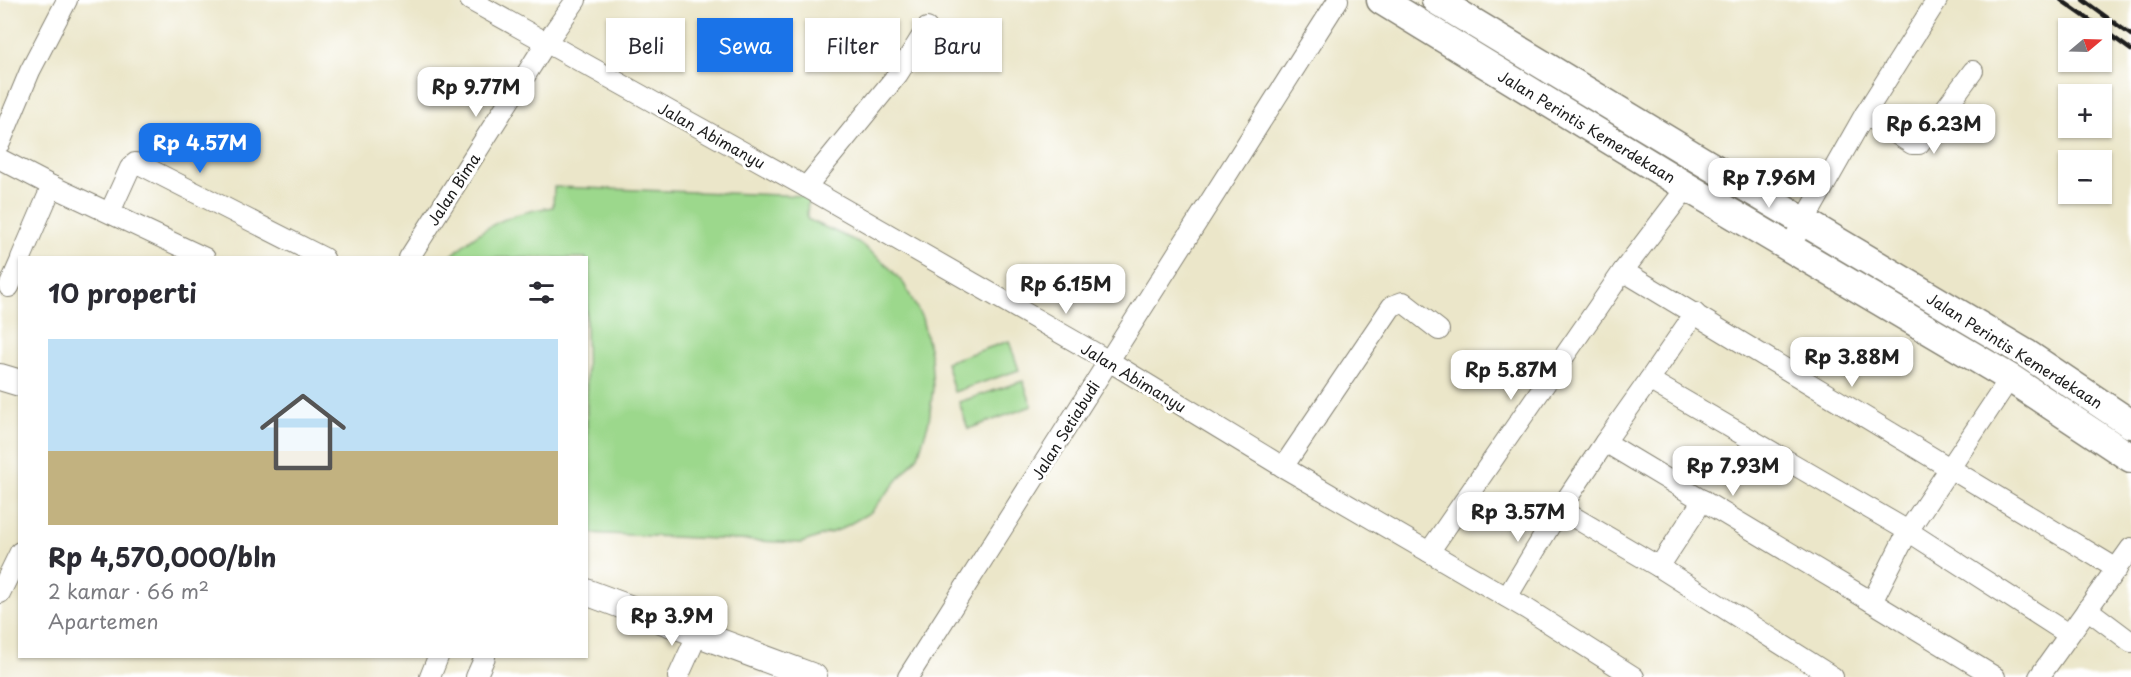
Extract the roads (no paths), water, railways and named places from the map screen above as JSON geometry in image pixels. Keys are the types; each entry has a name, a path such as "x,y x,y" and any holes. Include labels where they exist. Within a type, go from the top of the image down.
{"main road":[{"name":"Jalan Perintis Kemerdekaan","path":"1381,0 1687,187 2010,378 2131,458"},
{"name":"Jalan Perintis Kemerdekaan","path":"1436,0 2025,353 2131,424"}],"street":[{"path":"0,143 30,71 67,0"},
{"name":"Jalan Abimanyu","path":"470,0 806,187 1109,361 1507,597 1634,677"},
{"name":"Jalan Bima","path":"410,256 546,43 576,0"},
{"name":"Jalan Setiabudi","path":"908,677 1338,0"},
{"path":"1790,248 1865,114 1937,0"},
{"path":"806,187 898,74 912,52"},
{"path":"1865,114 1912,144 1919,144 1973,71"},
{"path":"0,159 201,256"},
{"path":"110,212 130,168 135,163 320,256"},
{"path":"22,256 52,186"},
{"path":"1429,552 1623,271 1687,187"},
{"path":"9,287 18,265"},
{"path":"1623,271 2117,569"},
{"path":"1283,466 1392,306 1403,302 1439,330"},
{"path":"1507,597 1560,509 1605,441 1695,313"},
{"path":"0,377 18,382"},
{"path":"1872,602 1908,531 2010,378"},
{"path":"1649,380 1908,531 2068,634"},
{"path":"1605,441 1995,677"},
{"path":"1659,567 1703,500"},
{"path":"1560,509 1659,567 1833,677"},
{"path":"2039,677 2131,548"},
{"path":"0,593 18,556"},
{"path":"588,593 698,633 780,671 814,677"},
{"path":"2087,609 2131,642"},
{"path":"678,677 698,633"},
{"path":"430,677 438,658"},
{"path":"476,677 485,658"}],"railway":[{"path":"2061,0 2087,18"},
{"path":"2083,0 2131,35"},
{"path":"2112,36 2131,50"}]}
